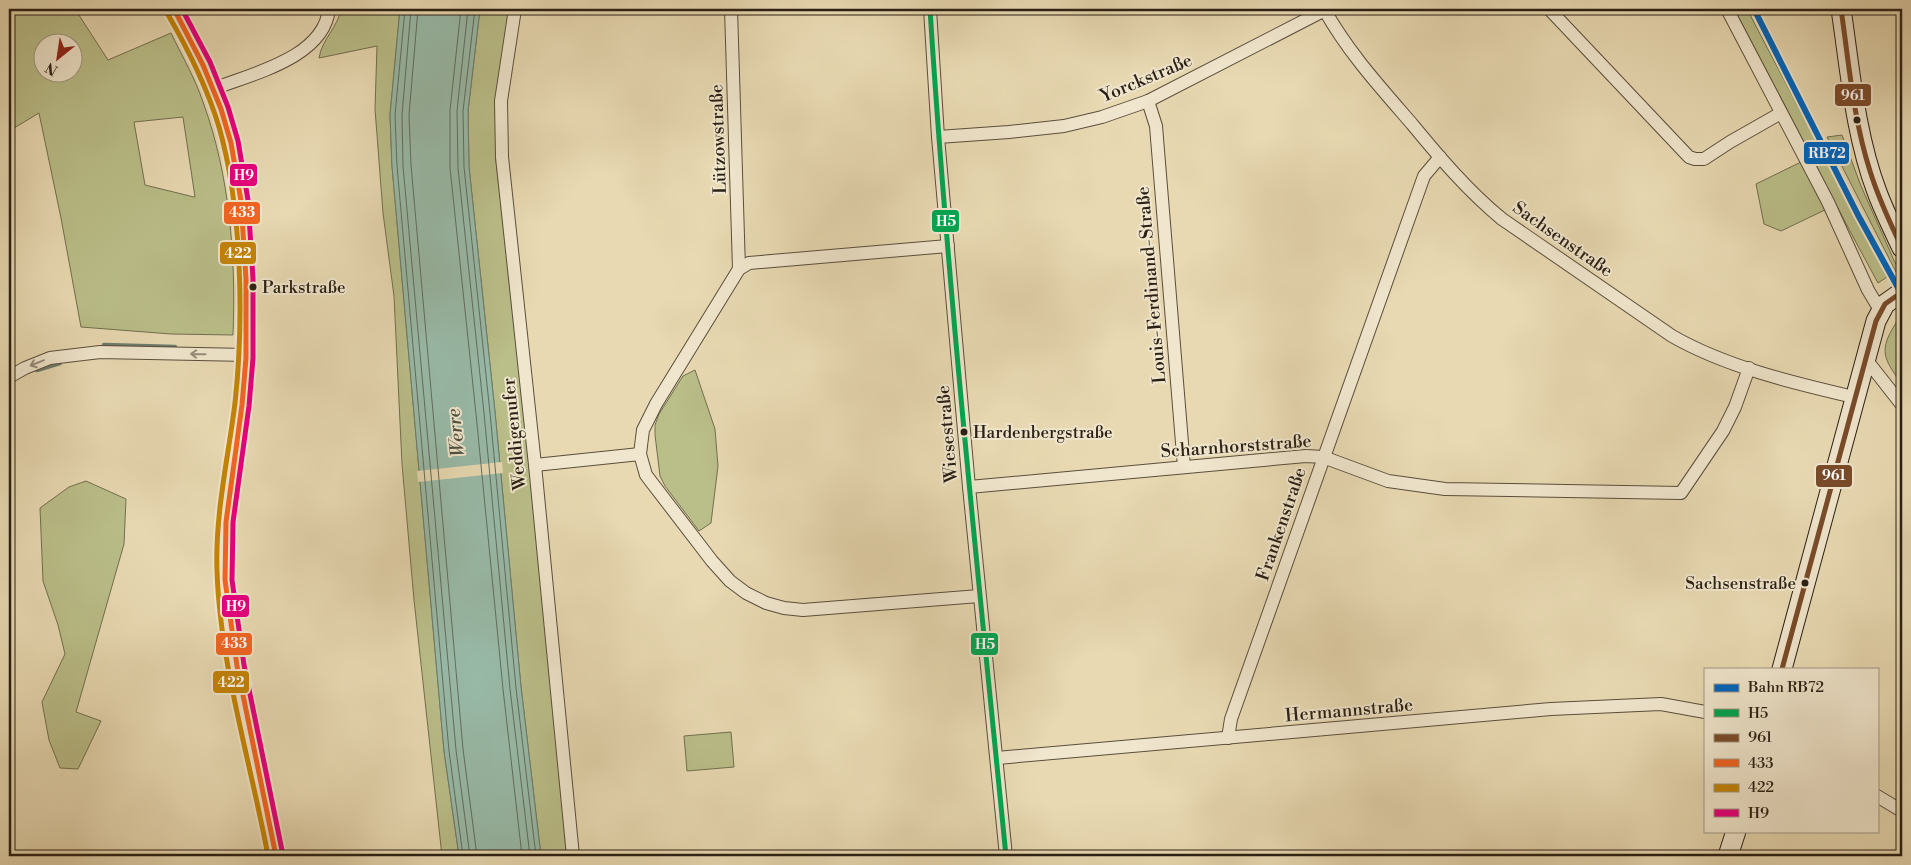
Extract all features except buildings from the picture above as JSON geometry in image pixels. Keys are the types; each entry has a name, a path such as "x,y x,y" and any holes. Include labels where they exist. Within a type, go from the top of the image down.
{"main road":[{"path":"174,9 213,89 226,123 235,160 241,200 244,236 247,355 226,521 224,561 226,598 238,678 276,856"},
{"path":"1841,9 1857,113 1865,151 1876,191 1902,248"},
{"path":"1782,668 1854,397 1880,310 1902,292"},
{"path":"1728,856 1736,832"}],"street":[{"path":"213,89 300,53 315,39 324,26 330,9"},
{"name":"Weddigenufer","path":"515,9 501,101 502,158 535,464 573,856"},
{"name":"Lützowstraße","path":"731,9 739,269"},
{"name":"Wiesestraße","path":"930,9 938,137 969,487 1006,856"},
{"name":"Yorckstraße","path":"938,137 1064,126 1102,117 1148,100 1324,9"},
{"name":"Sachsenstraße","path":"1324,9 1343,41 1368,73 1476,198 1502,219 1672,336 1697,350 1811,387 1854,397"},
{"path":"1549,9 1688,157 1704,159 1781,113"},
{"path":"1727,9 1828,202 1868,290 1880,310"},
{"name":"Louis-Ferdinand-Straße","path":"1148,100 1156,126 1184,467"},
{"name":"Frankenstraße","path":"1228,738 1231,718 1424,176 1440,157"},
{"path":"948,246 749,264 739,269 656,404 643,430 640,454 646,475 712,561 730,581 746,593 766,603 784,608 803,610 979,596"},
{"path":"9,377 50,358 90,353 247,355"},
{"path":"1865,358 1902,405"},
{"name":"Scharnhorststraße","path":"969,487 1306,456 1323,458 1388,481 1445,489 1681,494 1723,431 1735,407 1749,368"},
{"path":"535,464 640,454"},
{"name":"Hermannstraße","path":"997,758 1551,709 1661,704 1704,712"},
{"path":"1878,797 1902,811"}],"green space":[{"path":"9,9 75,9 108,60 171,33 200,93 220,159 232,247 233,335 171,334 81,327 39,113 9,131","holes":["183,117 195,197 145,185 134,122"]},
{"path":"341,9 400,9 390,115 392,166 444,751 459,856 442,856 414,600 402,464 394,296 383,213 375,109 377,46 319,58 323,45 337,22"},
{"path":"480,9 509,9 497,101 496,161 529,454 567,856 541,856 521,687 469,167 468,111"},
{"path":"1734,9 1747,9 1887,277 1878,283 1841,215"},
{"path":"1842,135 1861,186 1897,267 1896,272 1827,137"},
{"path":"1803,161 1827,209 1781,231 1764,224 1756,184"},
{"path":"1902,315 1902,385 1889,364 1885,352 1888,337"},
{"path":"695,370 715,429 718,466 711,523 699,531 665,486 660,476 655,435 655,425 659,414 683,376"},
{"path":"86,481 126,499 124,544 76,712 101,721 78,769 60,768 49,740 42,702 65,654 58,625 43,581 40,508 69,487"},
{"path":"731,732 734,767 687,771 684,736"}],"water":[{"name":"Werre","path":"400,9 480,9 468,111 469,167 521,687 541,856 459,856 444,751 392,166 390,115"}],"pier":[{"path":"502,462 503,473 418,482 417,471"}],"waterway":[{"path":"104,345 175,347"},
{"path":"37,370 60,363"}],"rail line":[{"name":"RB72","path":"1754,9 1858,215 1902,295"}],"transit line":[{"name":"433","path":"174,9 203,65 221,109 231,143 241,201 246,279 246,358 242,405 226,522 225,580 237,666 276,856"},
{"name":"H9","path":"182,9 210,62 228,107 238,141 248,200 253,279 253,358 249,406 233,522 232,580 244,665 283,855"},
{"name":"H5","path":"930,9 937,115 974,539 1006,856"},
{"name":"961","path":"1841,9 1852,90 1864,151 1877,190 1902,248"},
{"name":"422","path":"167,13 196,68 209,97 219,127 227,158 237,228 240,300 238,371 220,508 217,571 219,606 230,678 268,856"},
{"name":"961","path":"1782,668 1876,321 1885,304 1902,292"}],"place":[{"name":"Parkstraße","path":"253,287"},
{"name":"Hardenbergstraße","path":"964,432"},
{"name":"Sachsenstraße","path":"1805,583"}]}
